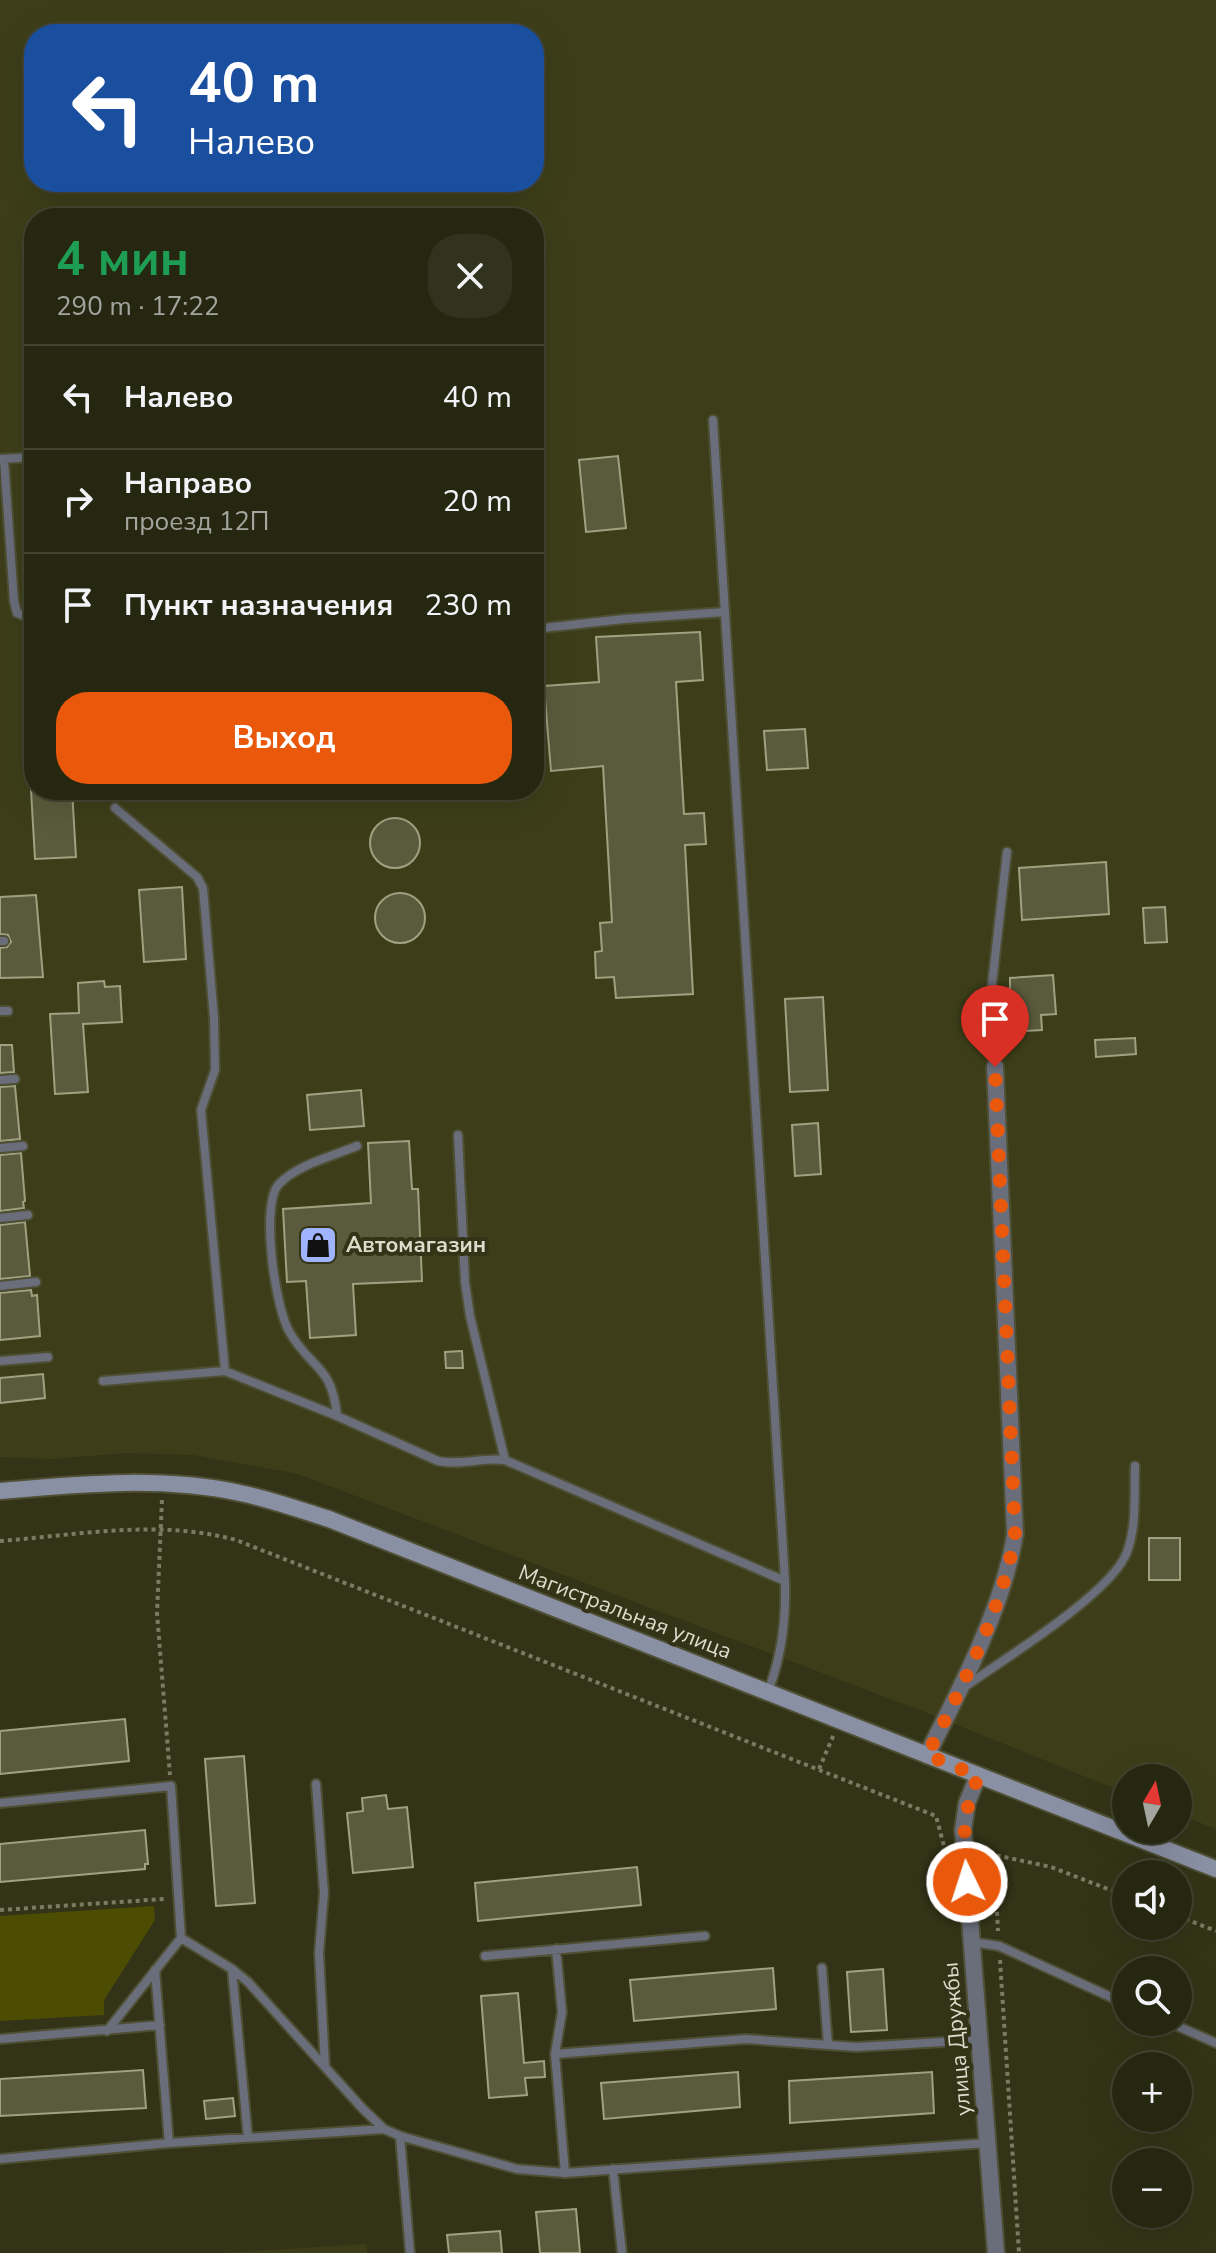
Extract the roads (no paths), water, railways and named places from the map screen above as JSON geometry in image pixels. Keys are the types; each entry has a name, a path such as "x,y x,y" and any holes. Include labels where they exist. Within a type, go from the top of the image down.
{"main road":[{"name":"Магистральная улица","path":"0,1491 125,1482 164,1483 240,1493 329,1519 1216,1869"}],"street":[{"path":"927,1755 961,1689 1005,1576 1015,1534 995,1067"},
{"name":"улица Дружбы","path":"978,1776 964,1819 964,1852 996,2253"}],"lane":[{"path":"713,420 785,1581 786,1619 782,1647 768,1692"},
{"path":"24,458 2,459 14,601 17,613 24,616"},
{"path":"544,628 725,612"},
{"path":"115,808 197,877 203,888 214,1018 215,1070 201,1110 225,1371"},
{"path":"995,1067 991,993 1007,852"},
{"path":"0,1080 15,1079"},
{"path":"458,1135 465,1282 470,1316 505,1460"},
{"path":"0,1148 23,1146"},
{"path":"337,1416 331,1383 283,1322 276,1298 270,1209 272,1194 280,1183 307,1167 357,1146"},
{"path":"0,1218 28,1215"},
{"path":"0,1286 36,1282"},
{"path":"0,1361 48,1357"},
{"path":"103,1381 225,1371 438,1461 454,1464 493,1458 505,1460 785,1581"},
{"path":"961,1689 1079,1606 1109,1581 1126,1556 1133,1533 1135,1466"},
{"path":"316,1784 324,1893 319,1953 325,2068"},
{"path":"0,1803 171,1786 181,1938 107,2031"},
{"path":"485,1956 705,1936"},
{"path":"181,1938 248,1982 384,2129 517,2169 565,2173 987,2143"},
{"path":"971,1942 999,1946 1112,1998"},
{"path":"556,1949 562,2012 555,2054 565,2173"},
{"path":"822,1968 828,2045"},
{"path":"232,1969 248,2138"},
{"path":"155,1970 169,2143"},
{"path":"0,2039 160,2025"},
{"path":"1192,2032 1216,2043"},
{"path":"555,2054 746,2039 856,2047 978,2040"},
{"path":"0,2159 169,2143 384,2129"},
{"path":"400,2136 410,2253"},
{"path":"613,2169 622,2253"}],"place":[{"name":"Автомагазин","path":"318,1245"}]}
